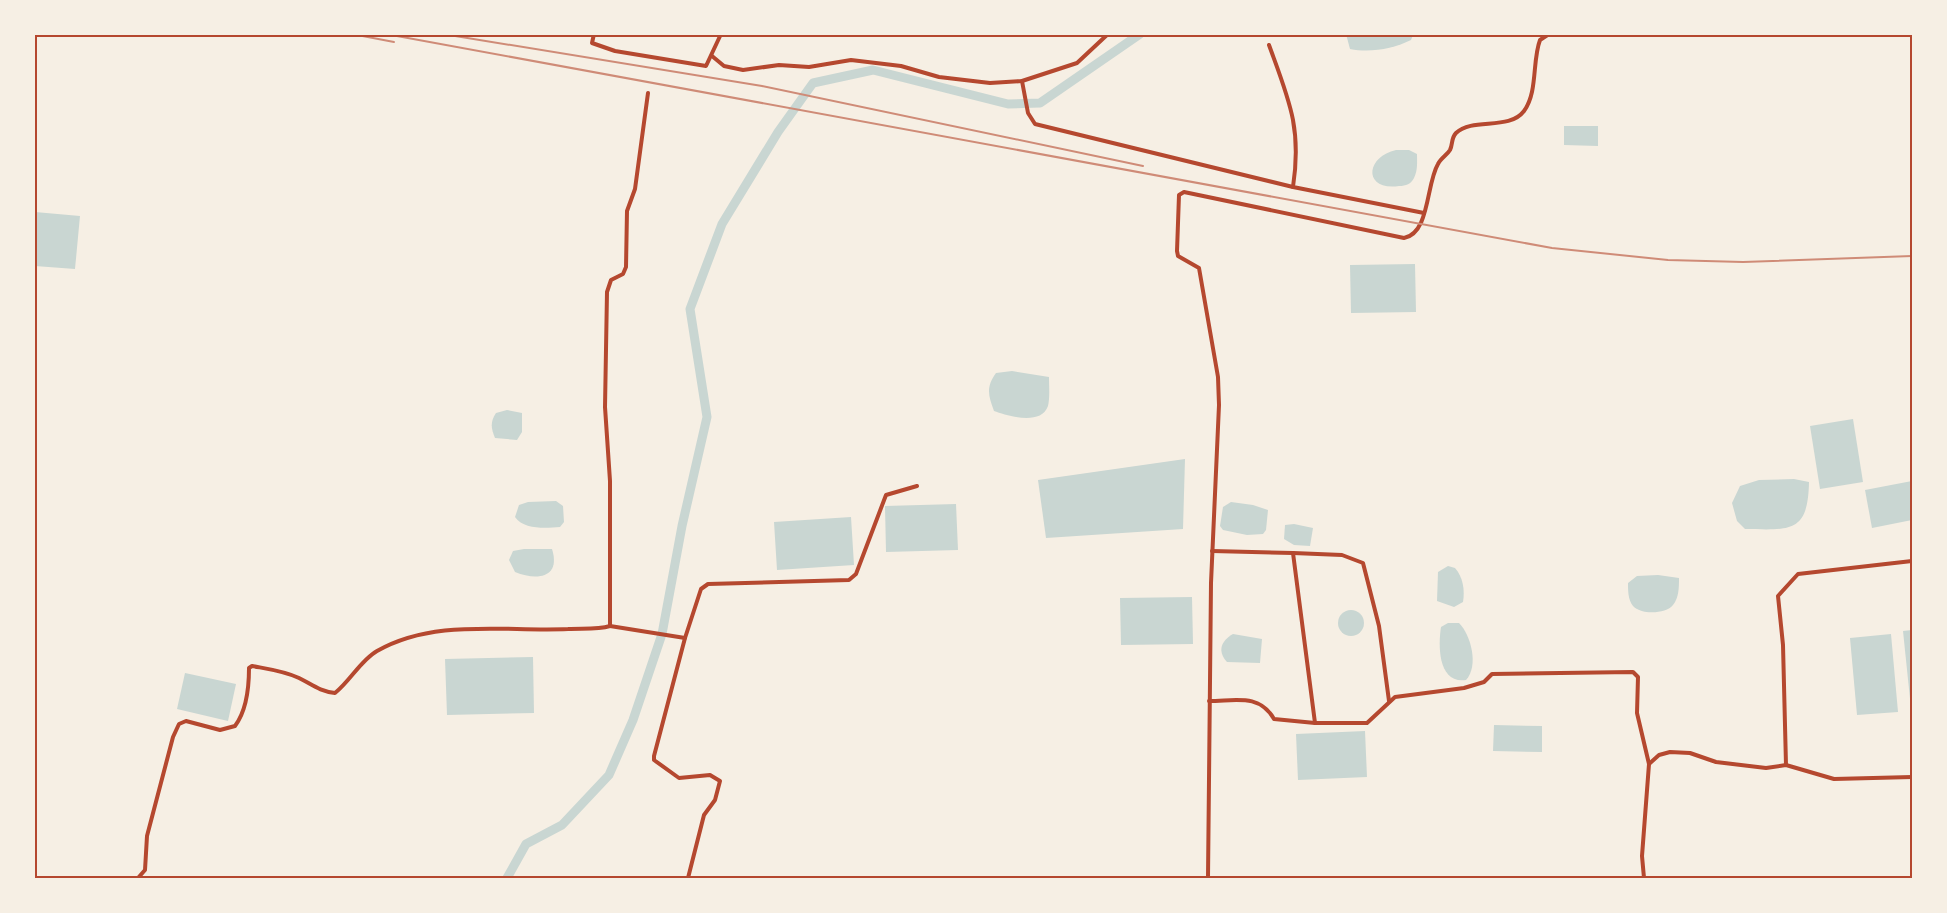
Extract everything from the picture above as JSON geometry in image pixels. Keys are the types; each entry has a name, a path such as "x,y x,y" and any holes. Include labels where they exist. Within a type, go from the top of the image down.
{"street":[{"path":"594,34 592,44 615,51 706,66 721,34"},
{"path":"712,56 724,66 743,70 779,65 809,67 851,60 901,66 939,77 990,83 1022,81 1077,63 1108,34"},
{"path":"1208,879 1209,701 1218,377 1199,268 1178,256 1179,195 1184,192 1404,238 1416,233 1424,213 1432,176 1439,162 1451,149 1458,132 1517,117 1525,111 1531,95 1537,48 1540,40 1550,34"},
{"path":"1269,45 1293,110 1297,152 1293,187"},
{"path":"1022,81 1028,114 1035,124 1293,187 1424,213"},
{"path":"610,626 610,481 605,407 607,292 611,280 623,274 626,267 627,212 635,189 648,93"},
{"path":"688,879 704,815 715,800 720,781 710,775 679,778 654,760 654,756 685,638 701,589 708,584 849,580 856,574 886,495 917,486"},
{"path":"1212,551 1342,555 1363,563 1379,626 1389,701"},
{"path":"1293,553 1315,723"},
{"path":"1786,765 1784,645 1778,596 1798,574 1912,561"},
{"path":"138,879 145,870 147,836 173,737 179,724 186,721 220,730 235,726 242,717 249,682 249,668 252,666 282,672 300,679 318,691 334,693 378,650 429,633 464,629 540,630 610,626 685,638"},
{"path":"1209,701 1257,701 1268,709 1274,719 1315,723 1367,723 1395,697 1478,684 1492,675 1633,672 1638,676 1637,713 1649,764 1642,856 1644,879"},
{"path":"1649,764 1659,755 1670,752 1690,753 1716,762 1766,768 1786,765 1834,778 1912,777"}],"shaded area":[{"path":"1346,34 1413,35 1411,40 1397,46 1365,51 1350,49"},
{"path":"1564,126 1598,126 1598,146 1564,145"},
{"path":"1396,150 1409,150 1417,154 1417,169 1414,178 1404,186 1387,186 1379,183 1374,179 1372,172 1374,166 1378,159"},
{"path":"35,212 80,216 75,269 35,266"},
{"path":"1415,264 1416,312 1351,313 1350,265"},
{"path":"1012,371 1049,377 1049,403 1039,416 1024,418 994,411 989,396 989,387 996,373"},
{"path":"507,410 522,413 522,432 517,440 495,438 492,425 494,416 496,413"},
{"path":"1853,419 1863,482 1820,489 1810,426"},
{"path":"1185,459 1183,529 1046,538 1038,480"},
{"path":"1794,479 1809,482 1805,511 1794,525 1774,529 1745,529 1737,521 1732,503 1740,486 1759,480"},
{"path":"1912,481 1912,520 1872,528 1865,490"},
{"path":"556,501 563,506 564,522 560,527 530,526 515,517 519,505 528,502"},
{"path":"1231,502 1268,510 1266,530 1263,534 1247,535 1223,530 1220,526 1223,507"},
{"path":"956,504 958,550 886,552 885,506"},
{"path":"851,517 854,565 777,570 774,522"},
{"path":"1294,524 1313,528 1310,546 1294,545 1284,539 1285,525"},
{"path":"552,549 554,559 550,571 539,576 515,572 509,560 513,551"},
{"path":"1448,566 1455,568 1462,580 1463,602 1454,607 1437,601 1438,572"},
{"path":"1658,575 1679,578 1675,602 1670,608 1659,612 1637,609 1630,601 1628,583 1637,576"},
{"path":"1192,597 1193,644 1121,645 1120,598"},
{"path":"1351,610 1360,614 1364,623 1360,632 1351,636 1342,632 1338,623 1342,614"},
{"path":"1448,623 1459,623 1470,643 1473,659 1470,674 1466,680 1457,680 1450,676 1442,662 1441,627"},
{"path":"1912,630 1912,718 1903,631"},
{"path":"1233,634 1262,639 1260,663 1227,662 1221,650 1223,643"},
{"path":"1891,634 1898,712 1857,715 1850,638"},
{"path":"533,657 534,713 447,715 445,659"},
{"path":"185,673 236,684 228,721 177,709"},
{"path":"1494,725 1542,726 1542,752 1493,751"},
{"path":"1365,731 1367,777 1298,780 1296,734"}],"waterway":[{"path":"507,878 526,844 562,825 609,775 633,720 662,634 682,526 707,417 690,309 722,224 778,132 813,83 873,70 1008,104 1040,103 1140,34"}],"railway":[{"path":"352,34 394,42"},
{"path":"386,34 1552,248 1668,260 1743,262 1912,256"},
{"path":"443,34 762,86 1143,166"}]}
